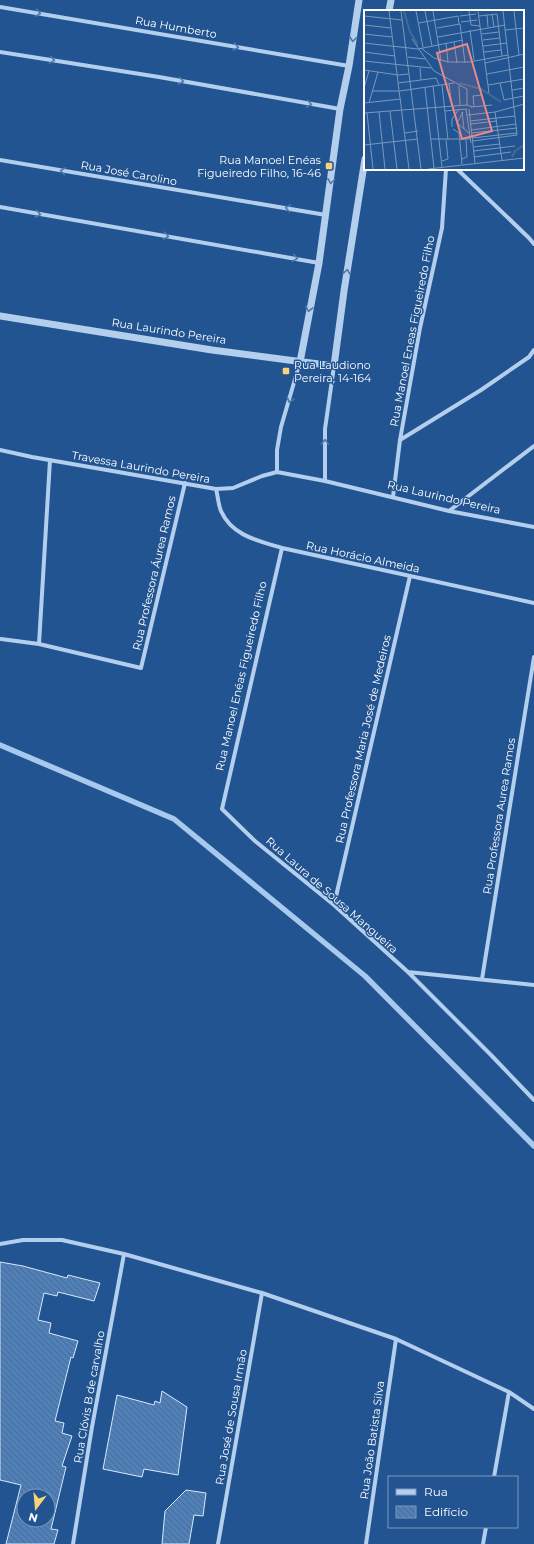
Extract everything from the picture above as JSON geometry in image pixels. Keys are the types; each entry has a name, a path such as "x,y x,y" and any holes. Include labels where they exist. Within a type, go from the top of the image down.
{"street":[{"path":"359,0 349,66 340,109 319,263 300,362 281,427 277,450 277,472 325,481 326,429 344,291 364,166"},
{"path":"389,10 391,0"},
{"name":"Rua Humberto","path":"0,6 349,66"},
{"path":"0,52 159,77 340,109"},
{"name":"Rua José Carolino","path":"0,160 326,215"},
{"name":"Rua Manoel Eneas Figueiredo Filho","path":"393,497 400,440 420,328 442,228 446,170"},
{"path":"458,170 530,238 534,244"},
{"path":"0,207 319,263"},
{"name":"Rua Laurindo Pereira","path":"0,316 334,366"},
{"path":"400,440 481,390 529,357 534,350"},
{"path":"449,511 534,446"},
{"name":"Travessa Laurindo Pereira","path":"0,450 216,489 232,488 262,476 277,472"},
{"path":"1,639 39,644 50,460"},
{"name":"Rua Laurindo Pereira","path":"325,481 449,511 534,527"},
{"name":"Rua Professora Áurea Ramos","path":"39,644 141,668 185,483"},
{"name":"Rua Horácio Almeida","path":"216,489 220,510 233,528 256,540 282,548 534,603"},
{"name":"Rua Manoel Enéas Figueiredo Filho","path":"222,809 282,548"},
{"name":"Rua Professora Maria José de Medeiros","path":"334,905 410,576"},
{"name":"Rua Professora Aurea Ramos","path":"482,979 534,657"},
{"name":"Rua Laura de Sousa Mangueira","path":"222,809 256,842 334,905 408,972 534,1100"},
{"path":"408,972 534,985"},
{"path":"0,1244 23,1240 62,1240 124,1254 262,1293 396,1338 509,1392 534,1409"},
{"name":"Rua Clóvis B de carvalho","path":"73,1544 92,1427 124,1254"},
{"name":"Rua José de Sousa Irmão","path":"218,1544 262,1293"},
{"name":"Rua João Batista Silva","path":"366,1544 396,1338"},
{"path":"494,1476 509,1392"},
{"path":"483,1544 486,1528"}],"building":[{"path":"0,1262 23,1266 67,1278 68,1275 100,1283 94,1301 58,1292 57,1296 44,1293 38,1320 51,1323 49,1333 78,1341 73,1358 71,1357 55,1421 64,1423 62,1433 72,1436 62,1466 66,1467 56,1508 56,1488 20,1488 21,1485 0,1480"},
{"path":"162,1391 187,1407 178,1475 144,1469 142,1477 103,1469 117,1395 154,1405 155,1401 160,1403"},
{"path":"186,1490 206,1493 203,1516 194,1515 189,1544 162,1544 165,1511"},
{"path":"16,1505 16,1528 51,1528 58,1530 54,1544 6,1544"}],"waterway":[{"path":"0,745 174,819 365,976 534,1146"}],"place":[{"name":"Rua Manoel Enéas Figueiredo Filho, 16-46","path":"329,166"},
{"name":"Rua Laudiono Pereira, 14-164","path":"286,371"}]}
